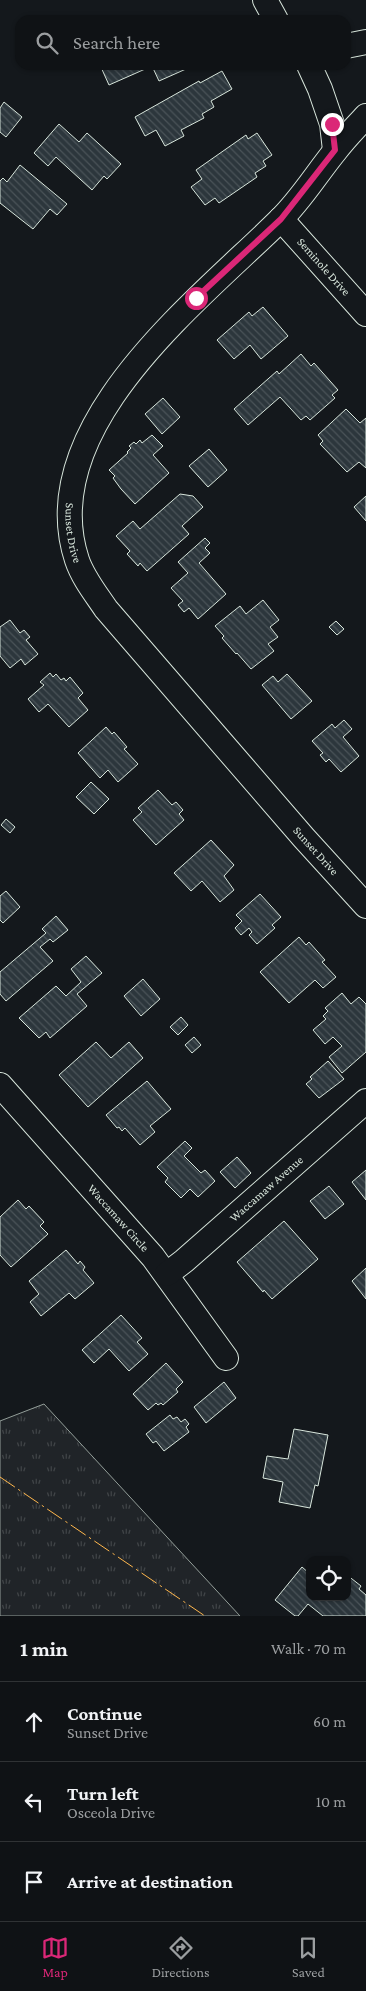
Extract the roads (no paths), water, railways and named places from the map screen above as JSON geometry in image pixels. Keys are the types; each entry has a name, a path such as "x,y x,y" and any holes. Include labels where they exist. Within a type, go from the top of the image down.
{"street":[{"path":"265,0 273,15"},
{"path":"351,45 366,42"},
{"path":"311,70 332,124 335,150"},
{"name":"Sunset Drive","path":"366,116 335,150 281,219 196,298 137,361 104,410 81,456 72,482 70,512 71,538 77,562 90,586 106,609 304,838 366,906"},
{"name":"Seminole Drive","path":"281,219 366,314"},
{"name":"Waccamaw Circle","path":"0,1085 167,1274 226,1358"},
{"name":"Waccamaw Avenue","path":"167,1274 366,1101"}]}
